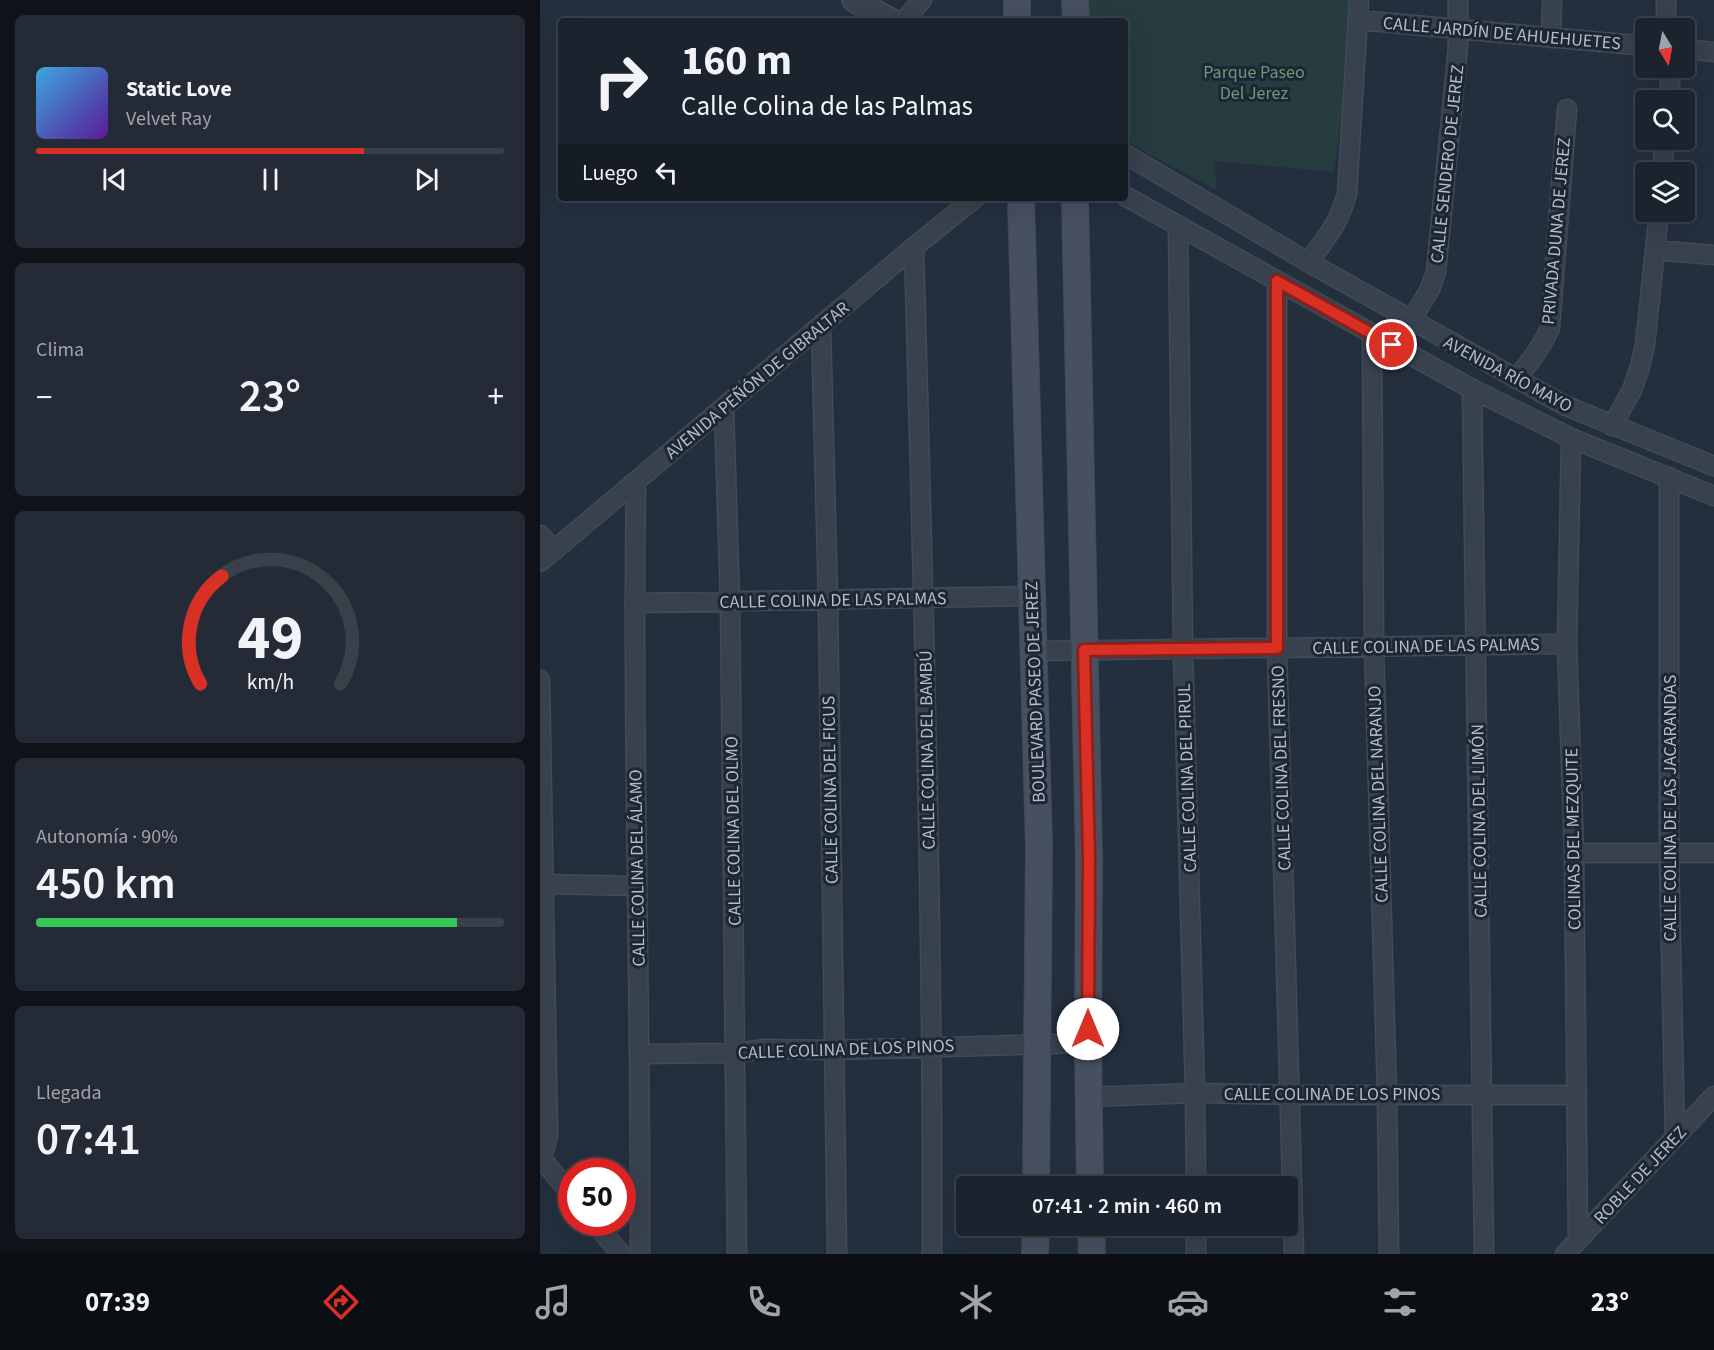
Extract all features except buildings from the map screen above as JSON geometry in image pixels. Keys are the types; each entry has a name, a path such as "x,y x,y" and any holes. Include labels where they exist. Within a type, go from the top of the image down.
{"main road":[{"path":"1017,0 1017,18"},
{"path":"1075,0 1076,18"},
{"name":"BOULEVARD PASEO DE JEREZ","path":"1021,201 1039,848 1036,1176"},
{"path":"1075,201 1089,858 1090,1176"},
{"path":"1035,1254 1036,1236"},
{"path":"1091,1236 1092,1254"}],"street":[{"path":"854,0 887,18"},
{"path":"907,18 922,0"},
{"path":"1308,262 1335,226 1347,194 1359,0"},
{"name":"CALLE SENDERO DE JEREZ","path":"1411,321 1430,289 1436,272 1458,47 1458,0"},
{"path":"1551,38 1552,0"},
{"path":"1666,0 1666,18"},
{"name":"CALLE JARDÍN DE AHUEHUETES","path":"1359,20 1635,45"},
{"path":"1695,50 1714,52"},
{"name":"PRIVADA DUNA DE JEREZ","path":"1516,379 1532,360 1550,328 1567,109"},
{"name":"AVENIDA RÍO MAYO","path":"1128,156 1411,321 1564,405 1714,466"},
{"name":"AVENIDA RÍO MAYO","path":"1128,198 1472,388 1571,438 1714,496"},
{"name":"AVENIDA PEÑÓN DE GIBRALTAR","path":"547,557 914,246 971,201"},
{"path":"1612,426 1632,390 1645,345 1658,222"},
{"name":"CALLE COLINA DEL PIRUL","path":"1178,225 1183,649 1196,1176"},
{"name":"CALLE COLINA DEL BAMBÚ","path":"914,246 933,1046 932,1254"},
{"path":"1656,250 1714,255"},
{"name":"CALLE COLINA DEL FRESNO","path":"1277,281 1277,648 1294,1254"},
{"name":"CALLE COLINA DEL FICUS","path":"820,326 828,601 837,1254"},
{"name":"CALLE COLINA DEL NARANJO","path":"1372,334 1374,646 1388,1095 1389,1254"},
{"name":"CALLE COLINA DEL LIMÓN","path":"1472,388 1484,1254"},
{"name":"CALLE COLINA DEL OLMO","path":"724,408 730,602 737,1254"},
{"name":"COLINAS DEL MEZQUITE","path":"1571,438 1567,644 1574,853 1578,1240"},
{"name":"CALLE COLINA DE LAS JACARANDAS","path":"1669,477 1670,853 1675,1138"},
{"name":"CALLE COLINA DEL ÁLAMO","path":"636,481 634,603 636,886 641,1054 640,1254"},
{"path":"540,535 547,557"},
{"name":"CALLE COLINA DE LAS PALMAS","path":"634,603 1032,596"},
{"name":"CALLE COLINA DE LAS PALMAS","path":"1033,651 1374,646 1477,647 1567,644"},
{"path":"540,680 548,1134 545,1148 540,1155 558,1178"},
{"path":"1574,853 1714,853"},
{"path":"543,884 636,886"},
{"name":"CALLE COLINA DE LOS PINOS","path":"641,1054 736,1053 765,1049 835,1050 1088,1043"},
{"name":"CALLE COLINA DE LOS PINOS","path":"1088,1097 1195,1093 1577,1095"},
{"name":"ROBLE DE JEREZ","path":"1565,1254 1714,1096"},
{"path":"606,1236 621,1254"},
{"path":"1196,1236 1196,1254"}],"green space":[{"name":"Parque Paseo Del Jerez","path":"1084,0 1349,0 1342,109 1334,172 1215,161 1216,190 1128,143 1128,18 1084,18"}],"route":[{"path":"1088,1029 1089,858 1084,650 1277,648 1277,281 1392,345"}]}
